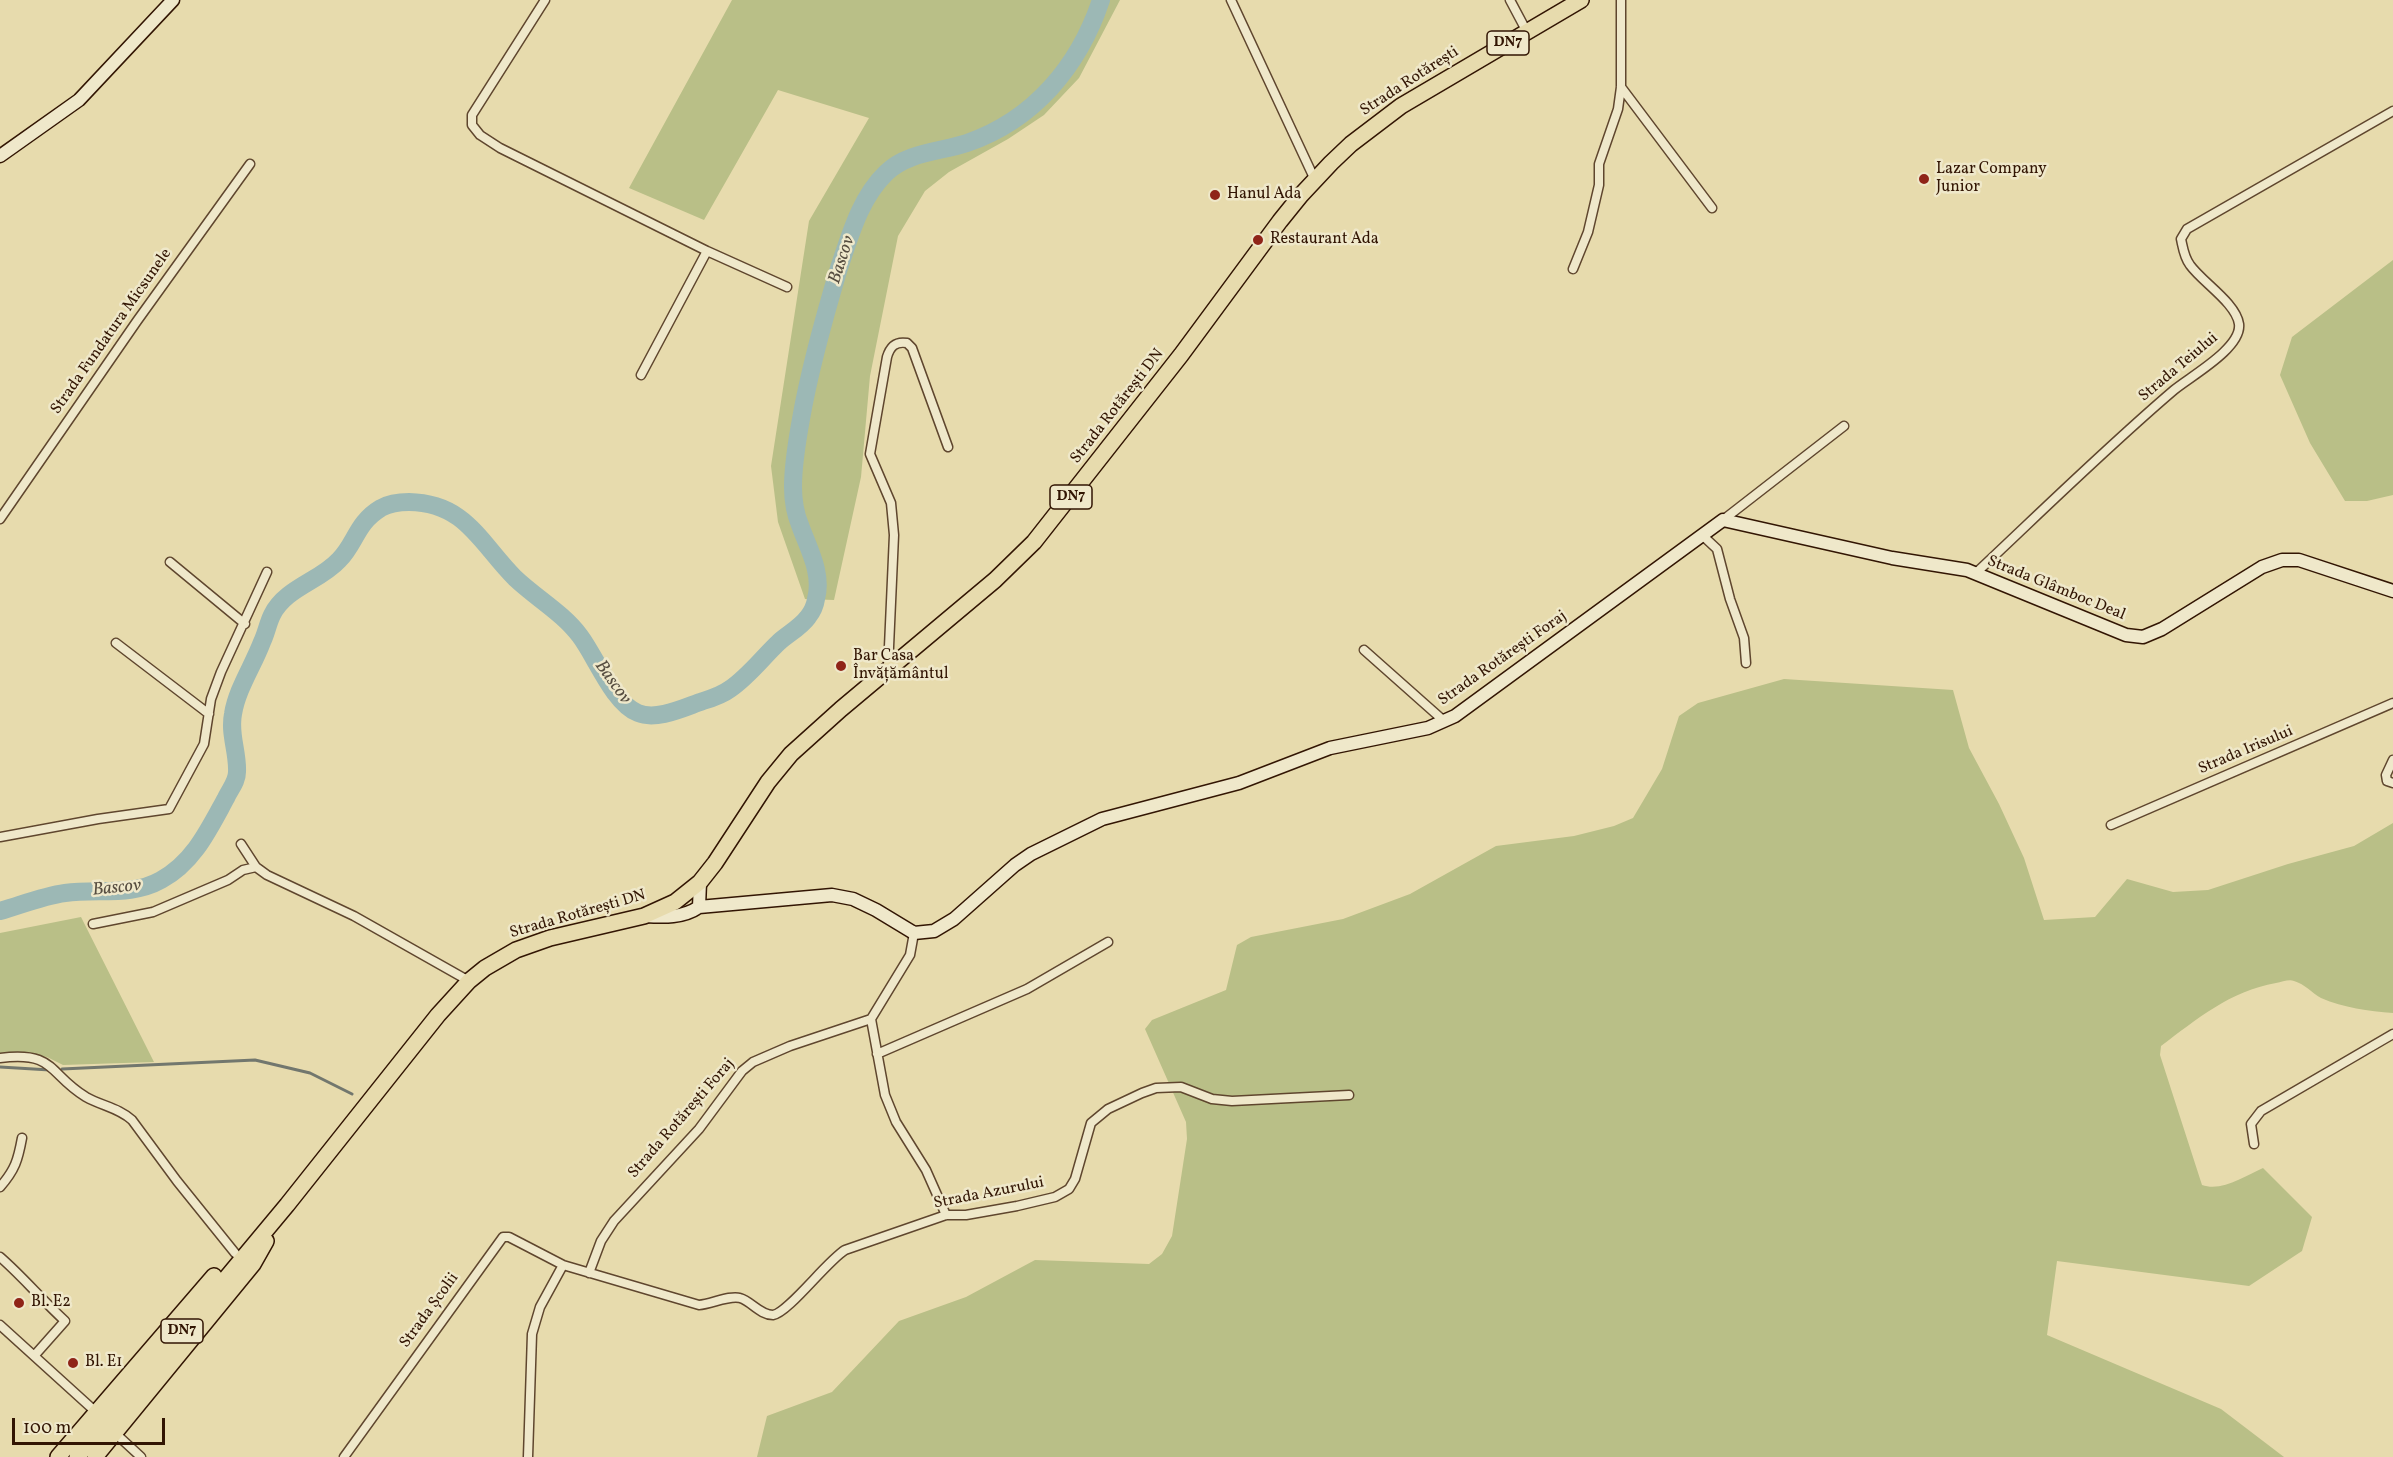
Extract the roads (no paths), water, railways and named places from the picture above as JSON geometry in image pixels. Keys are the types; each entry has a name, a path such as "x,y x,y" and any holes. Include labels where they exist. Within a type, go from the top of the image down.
{"highway":[{"name":"Strada Rotărești","path":"1280,221 1315,180 1375,124 1435,85 1581,0"},
{"name":"Strada Rotărești DN","path":"287,1205 431,1024 469,981 502,957 531,944 644,915 675,902 700,882 768,782 791,754 995,580 1040,534 1181,355 1280,221"},
{"name":"DN7","path":"58,1457 235,1253 287,1205"},
{"name":"DN7","path":"95,1457 253,1264 287,1205"},
{"name":"DN7","path":"77,1457 287,1205"}],"street":[{"path":"0,156 79,100 173,0"},
{"path":"545,0 472,115 472,126 480,135 500,148 707,251 788,287"},
{"path":"1231,0 1315,180"},
{"path":"1510,0 1527,32"},
{"path":"1573,269 1588,232 1599,185 1599,164 1618,109 1621,87 1621,0"},
{"path":"1621,87 1713,208"},
{"name":"Strada Teiului","path":"1976,573 2175,389 2230,347 2237,336 2239,324 2234,312 2190,265 2184,253 2181,239 2187,229 2393,111"},
{"name":"Strada Fundatura Micsunele","path":"0,519 136,321 250,164"},
{"path":"641,375 707,251"},
{"path":"888,670 894,535 891,503 870,454 887,357 890,349 896,344 907,343 912,348 948,447"},
{"name":"Strada Rotărești Foraj","path":"914,933 934,931 945,926 1031,854 1102,819 1239,783 1330,747 1411,732 1444,722 1469,708 1723,520 1844,426"},
{"name":"Strada Glâmboc Deal","path":"1723,520 1892,558 1976,573 2099,625 2126,635 2143,637 2162,629 2262,567 2282,560 2299,560 2393,591"},
{"path":"1702,535 1717,549 1730,599 1744,638 1746,663"},
{"path":"170,562 245,624"},
{"path":"0,837 169,809 204,744 209,714 221,672 267,572"},
{"path":"116,643 209,714"},
{"path":"1364,650 1444,722"},
{"name":"Strada Irisului","path":"2111,825 2393,703"},
{"path":"2393,760 2386,775 2387,781 2393,783"},
{"path":"241,844 256,867 267,875 354,916 469,981"},
{"path":"93,924 153,912 228,880 243,870 256,867"},
{"path":"699,907 700,882"},
{"path":"644,915 674,916 699,907 832,895 853,899 914,933 910,955 871,1019 885,1095 896,1122 926,1170 946,1215"},
{"path":"877,1054 1027,989 1108,942"},
{"name":"Strada Rotărești Foraj","path":"589,1273 601,1241 614,1221 699,1130 742,1071 753,1062 790,1046 871,1019"},
{"path":"2254,1144 2251,1125 2261,1111 2393,1034"},
{"path":"0,1058 34,1058 48,1063 87,1097 124,1113 132,1120 235,1253"},
{"name":"Strada Azurului","path":"563,1265 699,1305 714,1304 729,1297 740,1298 762,1312 772,1315 784,1311 833,1258 845,1250 946,1215 966,1215 1017,1206 1055,1197 1069,1189 1075,1179 1091,1123 1108,1109 1156,1088 1181,1087 1212,1099 1232,1101 1349,1095"},
{"path":"0,1187 13,1172 22,1138"},
{"name":"Strada Școlii","path":"344,1457 498,1241 503,1237 509,1237 563,1265"},
{"path":"0,1257 24,1278 33,1292 65,1321 34,1356"},
{"path":"528,1457 532,1334 540,1307 563,1265"},
{"path":"0,1325 97,1413"},
{"path":"115,1433 141,1457"}],"waterway":[{"name":"Bascov","path":"0,911 40,898 65,893 126,890 150,885 173,873 183,864 207,833 236,779 237,765 232,729 235,705 272,615 285,598 339,560 366,520 381,508 391,504 409,502 428,504 445,509 470,527 515,578 573,628 613,690 629,708 638,713 654,715 671,712 717,696 737,684 779,642 805,621 815,604 818,589 816,570 798,520 794,501 795,453 809,380 823,324 847,243 869,194 894,166 914,157 967,143 991,133 1033,105 1067,68 1092,24 1101,0"},
{"path":"62,1069 255,1060 310,1073 352,1094"},
{"path":"0,1067 50,1070"}],"place":[{"name":"Lazar Company Junior","path":"1924,179"},
{"name":"Hanul Ada","path":"1215,195"},
{"name":"Restaurant Ada","path":"1258,240"},
{"name":"Bar Casa Învățământul","path":"841,666"},
{"name":"Bl. E2","path":"19,1303"},
{"name":"Bl. E1","path":"73,1363"}]}
